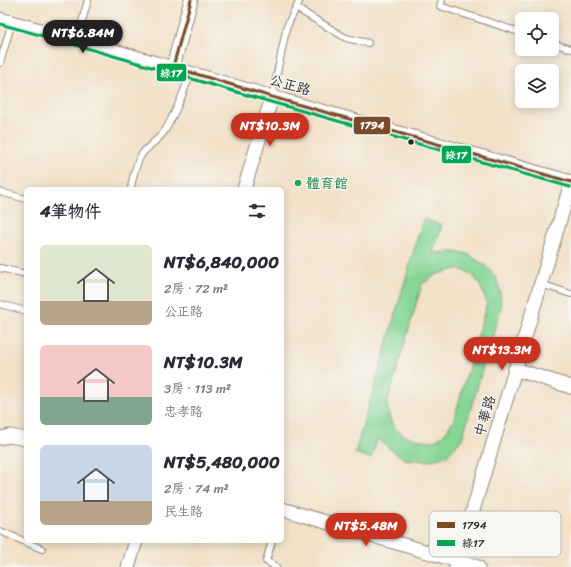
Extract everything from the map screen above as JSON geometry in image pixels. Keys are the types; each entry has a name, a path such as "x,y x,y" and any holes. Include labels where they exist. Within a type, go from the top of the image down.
{"street":[{"path":"173,67 191,0"},
{"name":"公正路","path":"6,20 571,182"},
{"path":"245,187 272,97"},
{"name":"中華路","path":"472,511 571,182"},
{"path":"516,369 571,387"},
{"path":"0,438 10,436 24,438"},
{"path":"284,510 429,555"},
{"path":"128,567 135,543"},
{"path":"434,557 456,564 478,567"}],"lane":[{"path":"77,40 88,0"},
{"path":"272,97 286,26 300,0"},
{"path":"442,0 440,6 515,31"},
{"path":"296,8 346,38 368,43"},
{"path":"0,63 6,20"},
{"path":"559,45 571,49"},
{"path":"131,187 132,180 141,155 163,133 178,106 191,73"},
{"path":"0,192 24,198"},
{"path":"0,268 24,274"},
{"path":"541,284 571,294"},
{"path":"0,304 24,310"},
{"path":"0,531 24,541"},
{"path":"28,543 42,549"},
{"path":"271,543 266,561 276,567"}],"green space":[{"path":"423,219 442,225 433,253 463,253 470,255 482,263 496,278 501,299 501,307 462,439 447,456 427,461 405,459 390,449 378,438 371,458 355,453","holes":["457,269 470,273 476,279 487,303 454,419 446,432 435,441 410,438 395,428 390,420 387,404 422,284 437,274"]}],"transit line":[{"name":"1794","path":"173,67 191,0"},
{"name":"綠17","path":"0,24 570,187"},
{"name":"1794","path":"173,67 272,97 571,182"}],"place":[{"name":"體育館","path":"298,183"}]}
